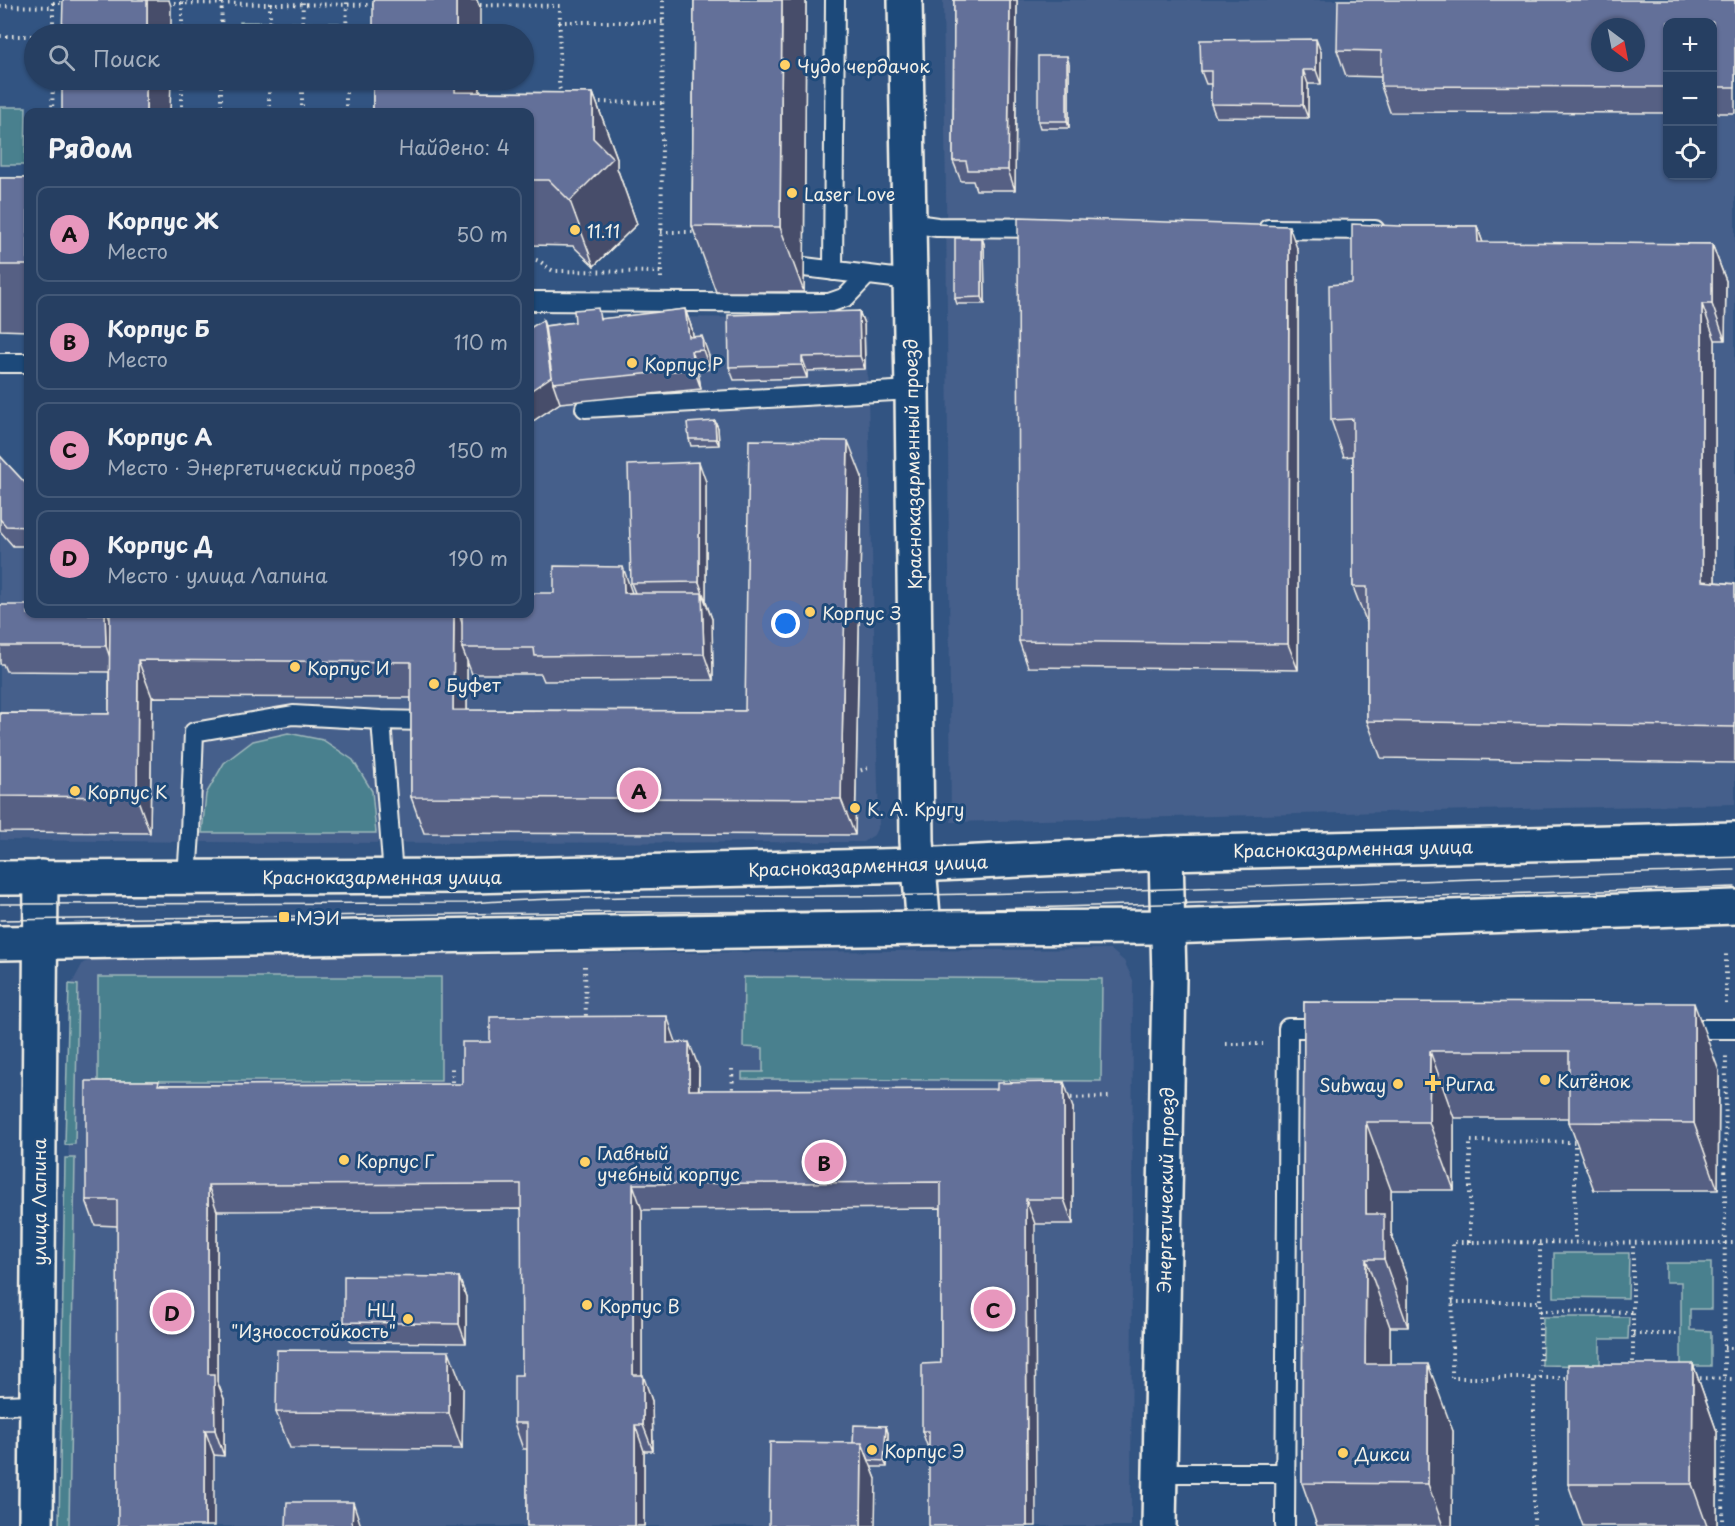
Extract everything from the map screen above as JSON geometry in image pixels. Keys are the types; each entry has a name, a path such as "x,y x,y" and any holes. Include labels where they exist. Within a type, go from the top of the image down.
{"main road":[{"name":"Красноказарменный проезд","path":"905,0 917,865 924,928"},
{"name":"Красноказарменная улица","path":"0,878 471,876 917,865 1166,853 1735,839"},
{"name":"Энергетический проезд","path":"1159,1526 1169,978 1166,853"},
{"name":"улица Лапина","path":"36,1526 41,877"},
{"path":"0,943 924,928 1168,927 1735,907"}],"lane":[{"path":"832,270 835,0"},
{"path":"909,223 938,227 1062,228"},
{"path":"1254,229 1397,230"},
{"path":"804,267 910,280"},
{"path":"534,301 829,303 846,297 867,275"},
{"path":"0,363 24,363"},
{"path":"585,408 912,390"},
{"path":"187,877 194,732 293,715 425,721"},
{"path":"381,720 393,876"},
{"path":"1285,1526 1285,1473 1295,1305 1288,1028 1348,1028"},
{"path":"1667,1029 1730,1029"},
{"path":"0,1405 37,1404"},
{"path":"1160,1473 1285,1473"}],"path":[{"path":"560,0 559,87 567,100"},
{"path":"660,302 663,0"},
{"path":"182,2 182,24"},
{"path":"221,24 222,2"},
{"path":"270,2 270,24"},
{"path":"302,24 303,2"},
{"path":"159,3 347,2 384,5"},
{"path":"346,24 347,2"},
{"path":"53,3 53,24"},
{"path":"0,6 77,3"},
{"path":"466,5 560,6"},
{"path":"560,21 663,22"},
{"path":"0,36 24,36"},
{"path":"52,108 53,90"},
{"path":"182,90 182,108"},
{"path":"221,90 221,108"},
{"path":"269,90 269,108"},
{"path":"302,90 302,108"},
{"path":"346,90 346,108"},
{"path":"584,102 662,103"},
{"path":"661,232 699,232"},
{"path":"534,259 539,260 554,272 661,272"},
{"path":"855,772 868,768"},
{"path":"1723,1526 1726,1056 1730,1029 1726,954"},
{"path":"585,965 586,1031"},
{"path":"1226,1044 1288,1044"},
{"path":"1726,1056 1735,1056"},
{"path":"452,1068 452,1092"},
{"path":"732,1069 733,1100"},
{"path":"1064,1098 1112,1097"},
{"path":"1470,1242 1470,1142 1575,1142 1575,1242"},
{"path":"1574,1378 1452,1378 1453,1242 1735,1243"},
{"path":"1534,1526 1540,1242"},
{"path":"1633,1242 1633,1378"},
{"path":"1452,1302 1540,1302"},
{"path":"1540,1311 1633,1312"},
{"path":"1633,1334 1678,1334"},
{"path":"1724,1348 1735,1348"},
{"path":"1686,1378 1735,1378"}],"shaded area":[{"path":"943,0 1735,0 1735,804 951,822"},
{"path":"599,317 866,318 879,824 874,835 863,842 304,843 0,840 0,463 24,489 24,618 534,618 534,356"},
{"path":"1110,949 1124,961 1133,980 1131,1526 63,1526 71,985 83,963 95,958"}],"green space":[{"path":"240,22 339,23 339,24 240,24"},
{"path":"0,107 26,107 24,108 24,165 0,165"},
{"path":"288,733 323,740 353,760 372,791 376,833 202,833 206,794 224,763 253,741"},
{"path":"98,977 441,977 441,1081 98,1081"},
{"path":"744,977 1102,979 1101,1081 742,1079 742,1072 763,1072 763,1048 743,1047"},
{"path":"69,984 78,985 75,1144 65,1145"},
{"path":"65,1158 75,1158 69,1526 59,1526"},
{"path":"1554,1253 1629,1253 1628,1298 1554,1297"},
{"path":"1666,1263 1711,1263 1711,1309 1690,1309 1690,1330 1711,1331 1711,1366 1681,1366 1681,1282 1666,1282"},
{"path":"1543,1317 1629,1317 1628,1339 1600,1339 1600,1366 1542,1365"}],"building":[{"path":"63,0 147,0 147,24 62,24"},
{"path":"373,0 456,0 456,24 373,24"},
{"path":"694,0 782,0 780,227 692,226"},
{"path":"954,0 1010,0 1008,170 968,170 966,161 953,161"},
{"path":"1338,0 1735,0 1735,87 1717,87 1717,18 1663,18 1663,87 1381,86 1381,51 1337,50"},
{"path":"1316,39 1316,70 1303,70 1303,105 1211,104 1211,71 1201,71 1200,40"},
{"path":"1038,56 1067,56 1067,121 1038,121"},
{"path":"62,90 146,90 146,108 62,108"},
{"path":"373,90 593,93 593,138 613,158 570,201 549,180 534,180 534,108 373,108"},
{"path":"0,178 24,178 24,265 0,265"},
{"path":"1018,217 1289,226 1288,644 1019,641"},
{"path":"1352,224 1477,226 1478,242 1712,244 1712,304 1702,304 1702,581 1735,584 1735,727 1367,721 1367,587 1353,587 1353,419 1331,420 1329,285 1352,283"},
{"path":"955,238 982,238 982,297 955,298"},
{"name":"Корпус Р","path":"598,308 600,319 685,309 689,337 702,336 703,350 691,351 694,369 553,383 545,326 575,322 574,310"},
{"path":"859,311 860,356 802,357 802,365 729,367 728,315"},
{"path":"543,320 551,377 534,388 534,326"},
{"path":"715,421 716,439 689,439 687,423"},
{"path":"749,440 848,441 841,799 411,797 411,662 138,660 137,797 0,796 0,713 109,714 110,618 454,618 453,710 745,711"},
{"path":"0,456 24,482 24,527 6,526 0,519"},
{"path":"699,462 699,582 631,583 628,465"},
{"path":"554,566 623,567 624,593 702,593 704,654 535,656 534,648 462,648 462,618 534,618 534,593 554,593"},
{"path":"0,605 24,605 24,618 105,618 106,646 0,646"},
{"path":"1304,1002 1694,1003 1694,1123 1569,1122 1569,1051 1430,1051 1429,1122 1366,1122 1366,1214 1384,1214 1384,1259 1366,1259 1365,1364 1428,1364 1428,1484 1302,1483"},
{"path":"667,1016 667,1043 689,1042 689,1090 997,1089 997,1083 1064,1082 1064,1199 1026,1199 1027,1526 929,1526 929,1431 922,1431 922,1364 941,1363 941,1182 633,1184 633,1375 643,1375 643,1425 635,1425 635,1526 527,1526 527,1423 514,1423 514,1375 522,1375 521,1184 208,1185 208,1374 214,1374 215,1430 205,1430 205,1526 118,1526 117,1200 86,1200 86,1081 159,1081 158,1085 462,1084 462,1042 490,1042 490,1017"},
{"path":"344,1276 459,1277 459,1324 344,1322"},
{"path":"277,1350 449,1351 449,1413 276,1412"},
{"path":"1568,1364 1693,1364 1692,1484 1568,1484"},
{"path":"854,1425 886,1426 884,1461 869,1460 862,1443 853,1443"},
{"path":"770,1442 862,1443 861,1526 769,1526"},
{"path":"287,1502 353,1502 352,1526 286,1526"}],"tram line":[{"path":"0,904 470,903 639,897 921,895 1735,870"},
{"path":"0,920 619,912 923,911 1735,887"}],"place":[{"name":"Чудо чердачок","path":"785,65"},
{"name":"Laser Love","path":"792,193"},
{"name":"11.11","path":"575,230"},
{"name":"Корпус Р","path":"632,363"},
{"name":"Корпус З","path":"810,612"},
{"name":"Корпус И","path":"295,667"},
{"name":"Буфет","path":"434,684"},
{"name":"Корпус Ж","path":"639,790"},
{"name":"Корпус К","path":"75,791"},
{"name":"К. А. Кругу","path":"855,808"},
{"name":"МЭИ","path":"284,917"},
{"name":"Китёнок","path":"1545,1080"},
{"name":"Ригла","path":"1433,1083"},
{"name":"Subway","path":"1398,1084"},
{"name":"Корпус Г","path":"344,1160"},
{"name":"Главный учебный корпус","path":"585,1162"},
{"name":"Корпус Б","path":"824,1162"},
{"name":"Корпус В","path":"587,1305"},
{"name":"Корпус А","path":"993,1309"},
{"name":"Корпус Д","path":"172,1312"},
{"name":"НЦ \"Износостойкость\"","path":"408,1319"},
{"name":"Корпус Э","path":"872,1450"},
{"name":"Дикси","path":"1343,1453"}]}
